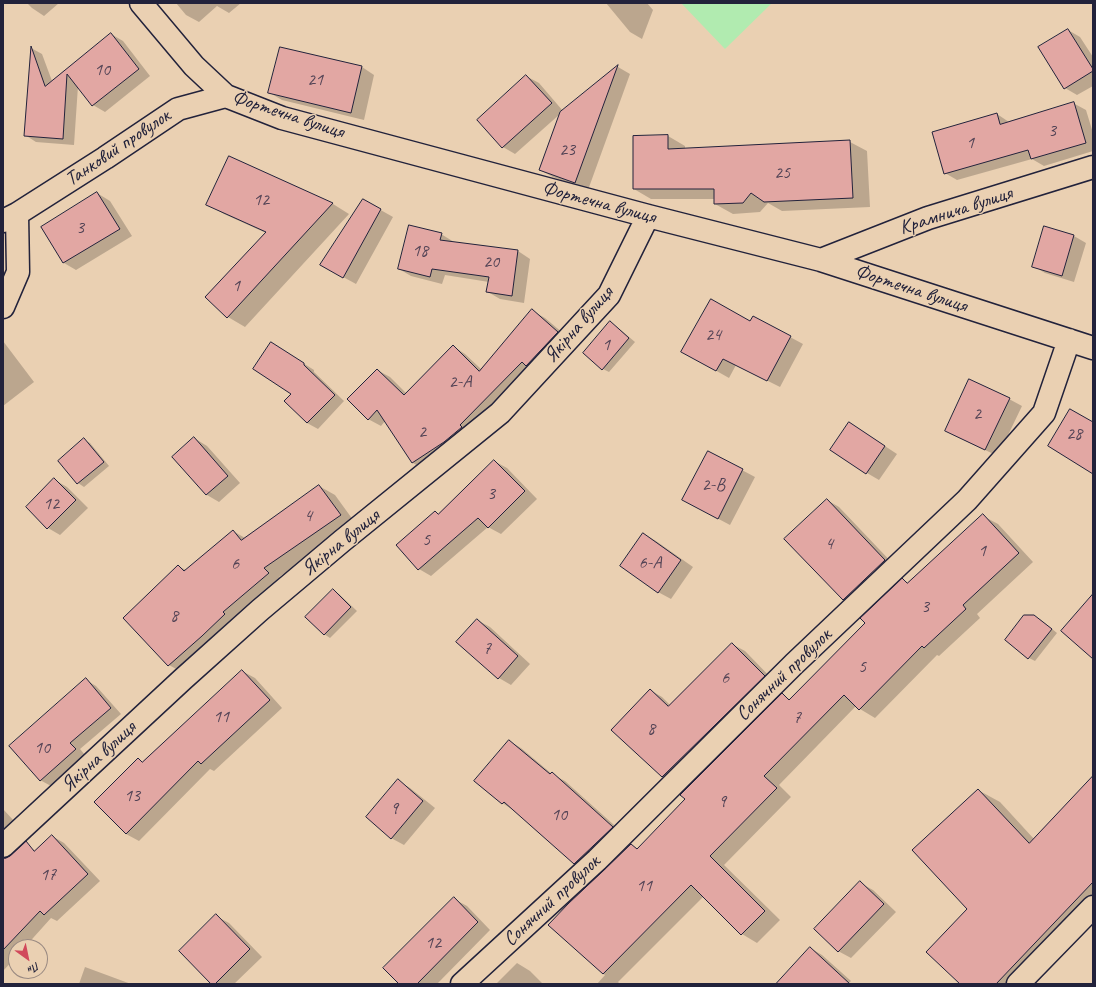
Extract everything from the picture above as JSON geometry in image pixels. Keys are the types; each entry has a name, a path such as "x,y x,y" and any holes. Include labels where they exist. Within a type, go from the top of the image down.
{"street":[{"name":"Фортечна вулиця","path":"141,3 194,66 226,96 282,118 648,216 821,260 1093,348"},
{"name":"Танковий провулок","path":"3,307 18,272 10,218 105,158 178,109 226,96"},
{"name":"Крамнича вулиця","path":"821,260 928,218 1093,168"},
{"name":"Якірна вулиця","path":"3,846 183,679 260,610 500,413 609,295 648,216"},
{"name":"Сонячний провулок","path":"462,984 597,860 794,664 967,500 1044,413 1070,340"},
{"path":"1018,984 1093,907"}],"green space":[{"path":"681,3 772,3 725,49"}],"building":[{"path":"1068,29 1093,71 1064,89 1038,47"},
{"path":"111,33 139,69 92,106 67,74 63,139 24,136 31,46 45,86"},
{"path":"280,47 362,66 351,113 268,93"},
{"path":"618,65 575,183 539,170 560,112"},
{"path":"526,75 552,103 502,148 477,120"},
{"path":"1074,102 1086,143 1031,159 1028,150 944,174 932,132 997,113 1000,124"},
{"path":"668,135 668,149 850,140 853,198 764,202 751,193 743,203 714,204 714,189 633,189 633,136"},
{"path":"229,156 333,203 227,318 205,297 266,232 206,205"},
{"path":"97,192 120,229 63,263 41,227"},
{"path":"363,199 381,209 343,278 320,265"},
{"path":"409,225 442,233 440,240 518,250 512,296 486,292 489,277 432,269 430,277 398,269"},
{"path":"1044,226 1074,235 1062,276 1032,267"},
{"path":"711,299 750,321 753,316 791,336 767,381 723,359 716,371 681,352"},
{"path":"532,309 558,332 526,366 522,362 460,425 462,427 444,442 412,463 377,410 368,420 347,399 377,369 404,395 453,345 479,371"},
{"path":"610,321 629,338 602,370 583,353"},
{"path":"271,342 304,363 304,365 335,395 307,423 284,401 291,394 253,369"},
{"path":"969,379 1010,398 985,450 945,431"},
{"path":"1070,409 1093,422 1093,474 1048,446"},
{"path":"849,422 885,446 866,474 830,450"},
{"path":"194,437 228,476 206,495 172,457"},
{"path":"84,438 104,462 77,484 58,461"},
{"path":"708,451 743,469 718,519 682,500"},
{"path":"494,460 525,491 488,528 478,518 418,570 396,545 435,511 438,514"},
{"path":"54,478 76,500 47,529 26,507"},
{"path":"319,485 341,515 264,568 269,573 223,612 225,614 168,666 123,618 178,565 184,571 233,530 241,540"},
{"path":"827,499 885,560 843,600 784,539"},
{"path":"983,514 1019,553 963,605 966,609 924,648 922,646 859,710 844,695 764,776 777,788 710,856 765,911 741,935 691,885 603,974 548,925 631,844 637,849 685,799 680,795 782,693 789,700 865,623 860,618 902,578 907,583"},
{"path":"643,533 681,560 658,593 620,566"},
{"path":"333,589 351,607 324,635 305,617"},
{"path":"1093,594 1093,659 1061,631"},
{"path":"1024,615 1034,615 1052,629 1028,659 1005,640"},
{"path":"477,619 518,656 498,679 456,642"},
{"path":"732,643 765,676 662,777 611,730 650,689 668,706"},
{"path":"242,670 270,700 201,764 198,761 126,834 94,802 138,758 142,762"},
{"path":"86,678 111,708 70,743 76,749 40,781 9,746"},
{"path":"509,740 550,774 552,772 613,827 574,864 504,802 502,804 474,781"},
{"path":"1093,776 1093,882 996,984 960,984 926,952 967,909 912,850 978,789 1029,843"},
{"path":"398,779 423,801 391,839 366,817"},
{"path":"52,835 88,874 44,915 40,911 13,939 8,939 8,945 3,950 3,858 11,855 26,841 34,851"},
{"path":"860,881 884,904 838,952 814,929"},
{"path":"454,897 478,922 417,984 399,984 383,968"},
{"path":"216,914 250,949 215,984 211,984 179,951"},
{"path":"810,947 850,984 776,984"}]}
